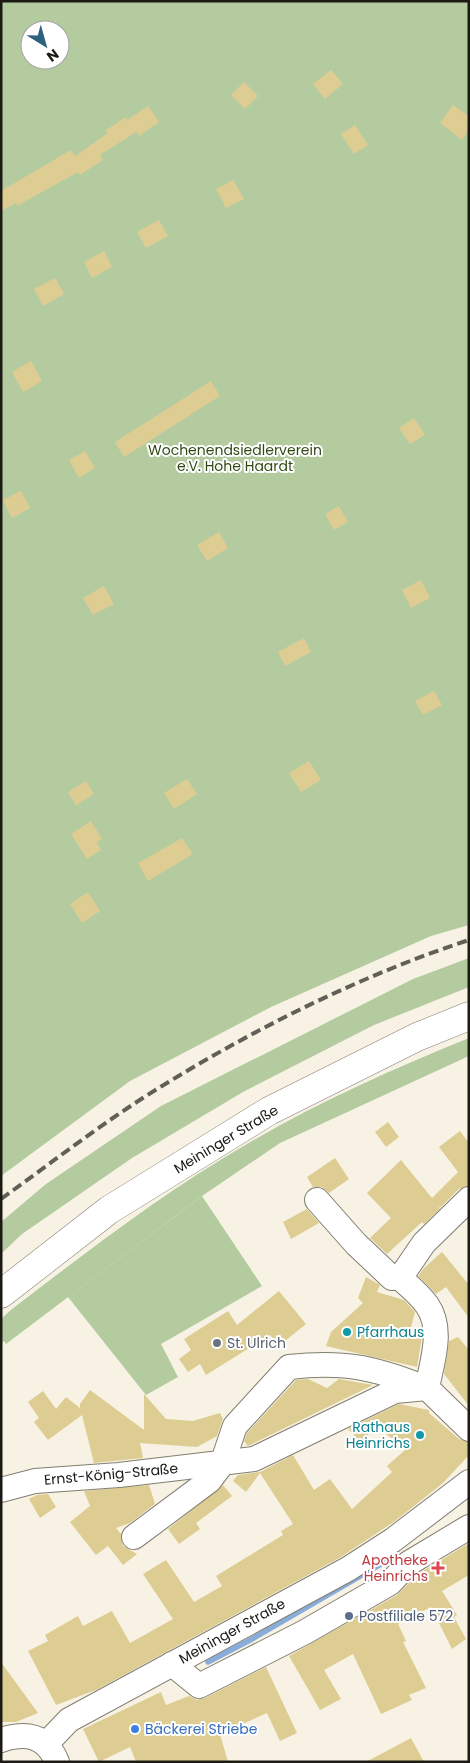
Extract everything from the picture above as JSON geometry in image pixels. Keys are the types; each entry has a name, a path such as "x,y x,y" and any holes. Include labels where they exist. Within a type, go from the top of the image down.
{"main road":[{"name":"Meininger Straße","path":"1,1294 109,1210 270,1111 417,1037 469,1016"}],"street":[{"path":"400,1278 424,1243 469,1199"},
{"path":"317,1200 379,1266 392,1278 400,1278 427,1305 434,1318 436,1345 426,1388"},
{"path":"134,1537 209,1481 222,1464 234,1426 289,1367 314,1364 360,1366 396,1376 426,1388 469,1428"},
{"name":"Ernst-König-Straße","path":"1,1490 35,1481 222,1464 254,1459 395,1391 426,1388"},
{"name":"Meininger Straße","path":"172,1664 199,1686 298,1614 348,1569 393,1540 469,1482"},
{"name":"Meininger Straße","path":"1,1740 16,1735 35,1736 51,1753 69,1720 172,1664 298,1614 390,1584 409,1563 469,1527"},
{"path":"393,1540 409,1563"}],"green space":[{"name":"Wochenendsiedlerverein e.V. Hohe Haardt","path":"1,1 469,1 469,925 431,936 271,1007 130,1081 1,1176"},
{"path":"469,958 469,987 374,1025 243,1092 132,1158 22,1234 1,1254 1,1222 46,1184 161,1106 413,979"},
{"path":"469,1038 469,1056 280,1143 202,1196 6,1344 4,1341 1,1343 1,1319 12,1309 127,1223 216,1162 328,1100"},
{"path":"202,1196 262,1286 161,1344 178,1377 146,1395 68,1297"}],"building":[{"path":"331,70 343,84 325,99 313,84"},
{"path":"244,82 258,96 245,109 231,95"},
{"path":"453,105 469,116 469,130 462,140 440,123"},
{"path":"148,106 159,122 139,136 136,132 100,155 103,160 80,175 78,172 17,206 16,203 1,211 1,191 71,150 75,156 108,133 106,130 126,117 127,120"},
{"path":"355,125 368,145 354,154 341,134"},
{"path":"233,180 244,199 226,208 216,189"},
{"path":"159,220 168,236 146,248 137,232"},
{"path":"104,251 112,267 92,278 84,262"},
{"path":"55,278 64,294 43,306 34,289"},
{"path":"31,361 42,381 23,392 12,372"},
{"path":"211,381 220,396 124,457 115,442"},
{"path":"414,418 425,435 410,444 399,428"},
{"path":"85,451 95,468 79,478 69,460"},
{"path":"21,491 30,508 12,518 3,500"},
{"path":"339,506 348,522 334,530 325,514"},
{"path":"219,532 228,548 207,561 197,545"},
{"path":"421,580 430,598 411,608 402,590"},
{"path":"104,586 114,604 93,615 83,598"},
{"path":"304,638 311,652 285,666 278,652"},
{"path":"434,691 442,705 423,715 415,701"},
{"path":"309,761 321,780 301,792 289,773"},
{"path":"187,779 197,794 174,809 164,793"},
{"path":"86,781 94,794 76,805 68,792"},
{"path":"91,821 102,839 97,842 101,850 87,859 71,834"},
{"path":"182,838 193,854 148,881 138,863"},
{"path":"88,892 100,911 82,923 70,904"},
{"path":"388,1122 399,1137 386,1147 375,1132"},
{"path":"460,1131 469,1143 469,1186 459,1189 440,1208 437,1205 440,1209 424,1224 422,1222 387,1254 370,1238 391,1218 367,1193 401,1160 432,1198 458,1172 439,1147"},
{"path":"335,1158 349,1179 329,1193 322,1187 313,1187 307,1177"},
{"path":"307,1209 319,1223 291,1239 283,1222"},
{"path":"442,1252 469,1285 469,1318 446,1287 436,1294 418,1276"},
{"path":"366,1277 380,1285 377,1292 404,1300 415,1312 409,1335 422,1337 417,1367 326,1346 331,1332 363,1303 358,1298"},
{"path":"279,1291 306,1324 279,1346 270,1335 206,1375 200,1364 188,1372 179,1359 191,1350 184,1339 228,1311 237,1325"},
{"path":"458,1337 469,1350 469,1406 444,1374 449,1341"},
{"path":"308,1379 327,1388 339,1379 373,1385 248,1446 244,1441 247,1433 296,1380"},
{"path":"90,1390 144,1430 144,1394 166,1419 193,1421 220,1413 223,1419 217,1436 197,1447 140,1443 143,1458 94,1463 82,1415 48,1440 34,1422 39,1418 28,1402 43,1391 56,1409 66,1397 80,1408 80,1404"},
{"path":"399,1404 429,1410 429,1413 459,1439 469,1442 469,1455 443,1483 395,1521 341,1557 96,1690 56,1705 28,1651 48,1641 45,1635 78,1616 83,1626 112,1611 130,1643 173,1619 143,1574 166,1560 194,1602 222,1586 216,1576 283,1535 281,1531 293,1524 260,1473 246,1492 233,1481 238,1475 260,1472 293,1455 314,1490 330,1479 352,1509 392,1472 387,1466 405,1450 377,1426 361,1442 348,1429"},
{"path":"149,1485 155,1504 130,1523 116,1528 121,1534 123,1546 137,1554 123,1565 108,1546 96,1555 70,1522 90,1506 84,1491"},
{"path":"223,1485 232,1496 196,1523 200,1529 179,1544 168,1529"},
{"path":"48,1494 56,1507 40,1518 29,1499 37,1495"},
{"path":"469,1543 469,1575 442,1591 457,1615 454,1617 466,1639 452,1649 431,1607 398,1624 406,1641 403,1642 426,1688 409,1695 412,1700 381,1714 353,1654 324,1670 341,1699 320,1710 289,1656 397,1595 418,1574"},
{"path":"1,1662 38,1713 16,1722 1,1722"},
{"path":"266,1667 297,1733 280,1741 267,1713 220,1734 228,1762 136,1762 130,1747 99,1762 83,1729 161,1692 166,1705 189,1696 197,1700 205,1698"},
{"path":"411,1738 424,1762 366,1762"}],"waterway":[{"path":"208,1662 252,1639 386,1561"}],"railway":[{"path":"1,1199 121,1113 162,1086 235,1043 350,986 389,969 469,940"}],"place":[{"name":"Pfarrhaus","path":"347,1332"},
{"name":"St. Ulrich","path":"217,1343"},
{"name":"Rathaus Heinrichs","path":"420,1435"},
{"name":"Apotheke Heinrichs","path":"438,1568"},
{"name":"Postfiliale 572","path":"349,1616"},
{"name":"Bäckerei Striebe","path":"135,1729"}]}
